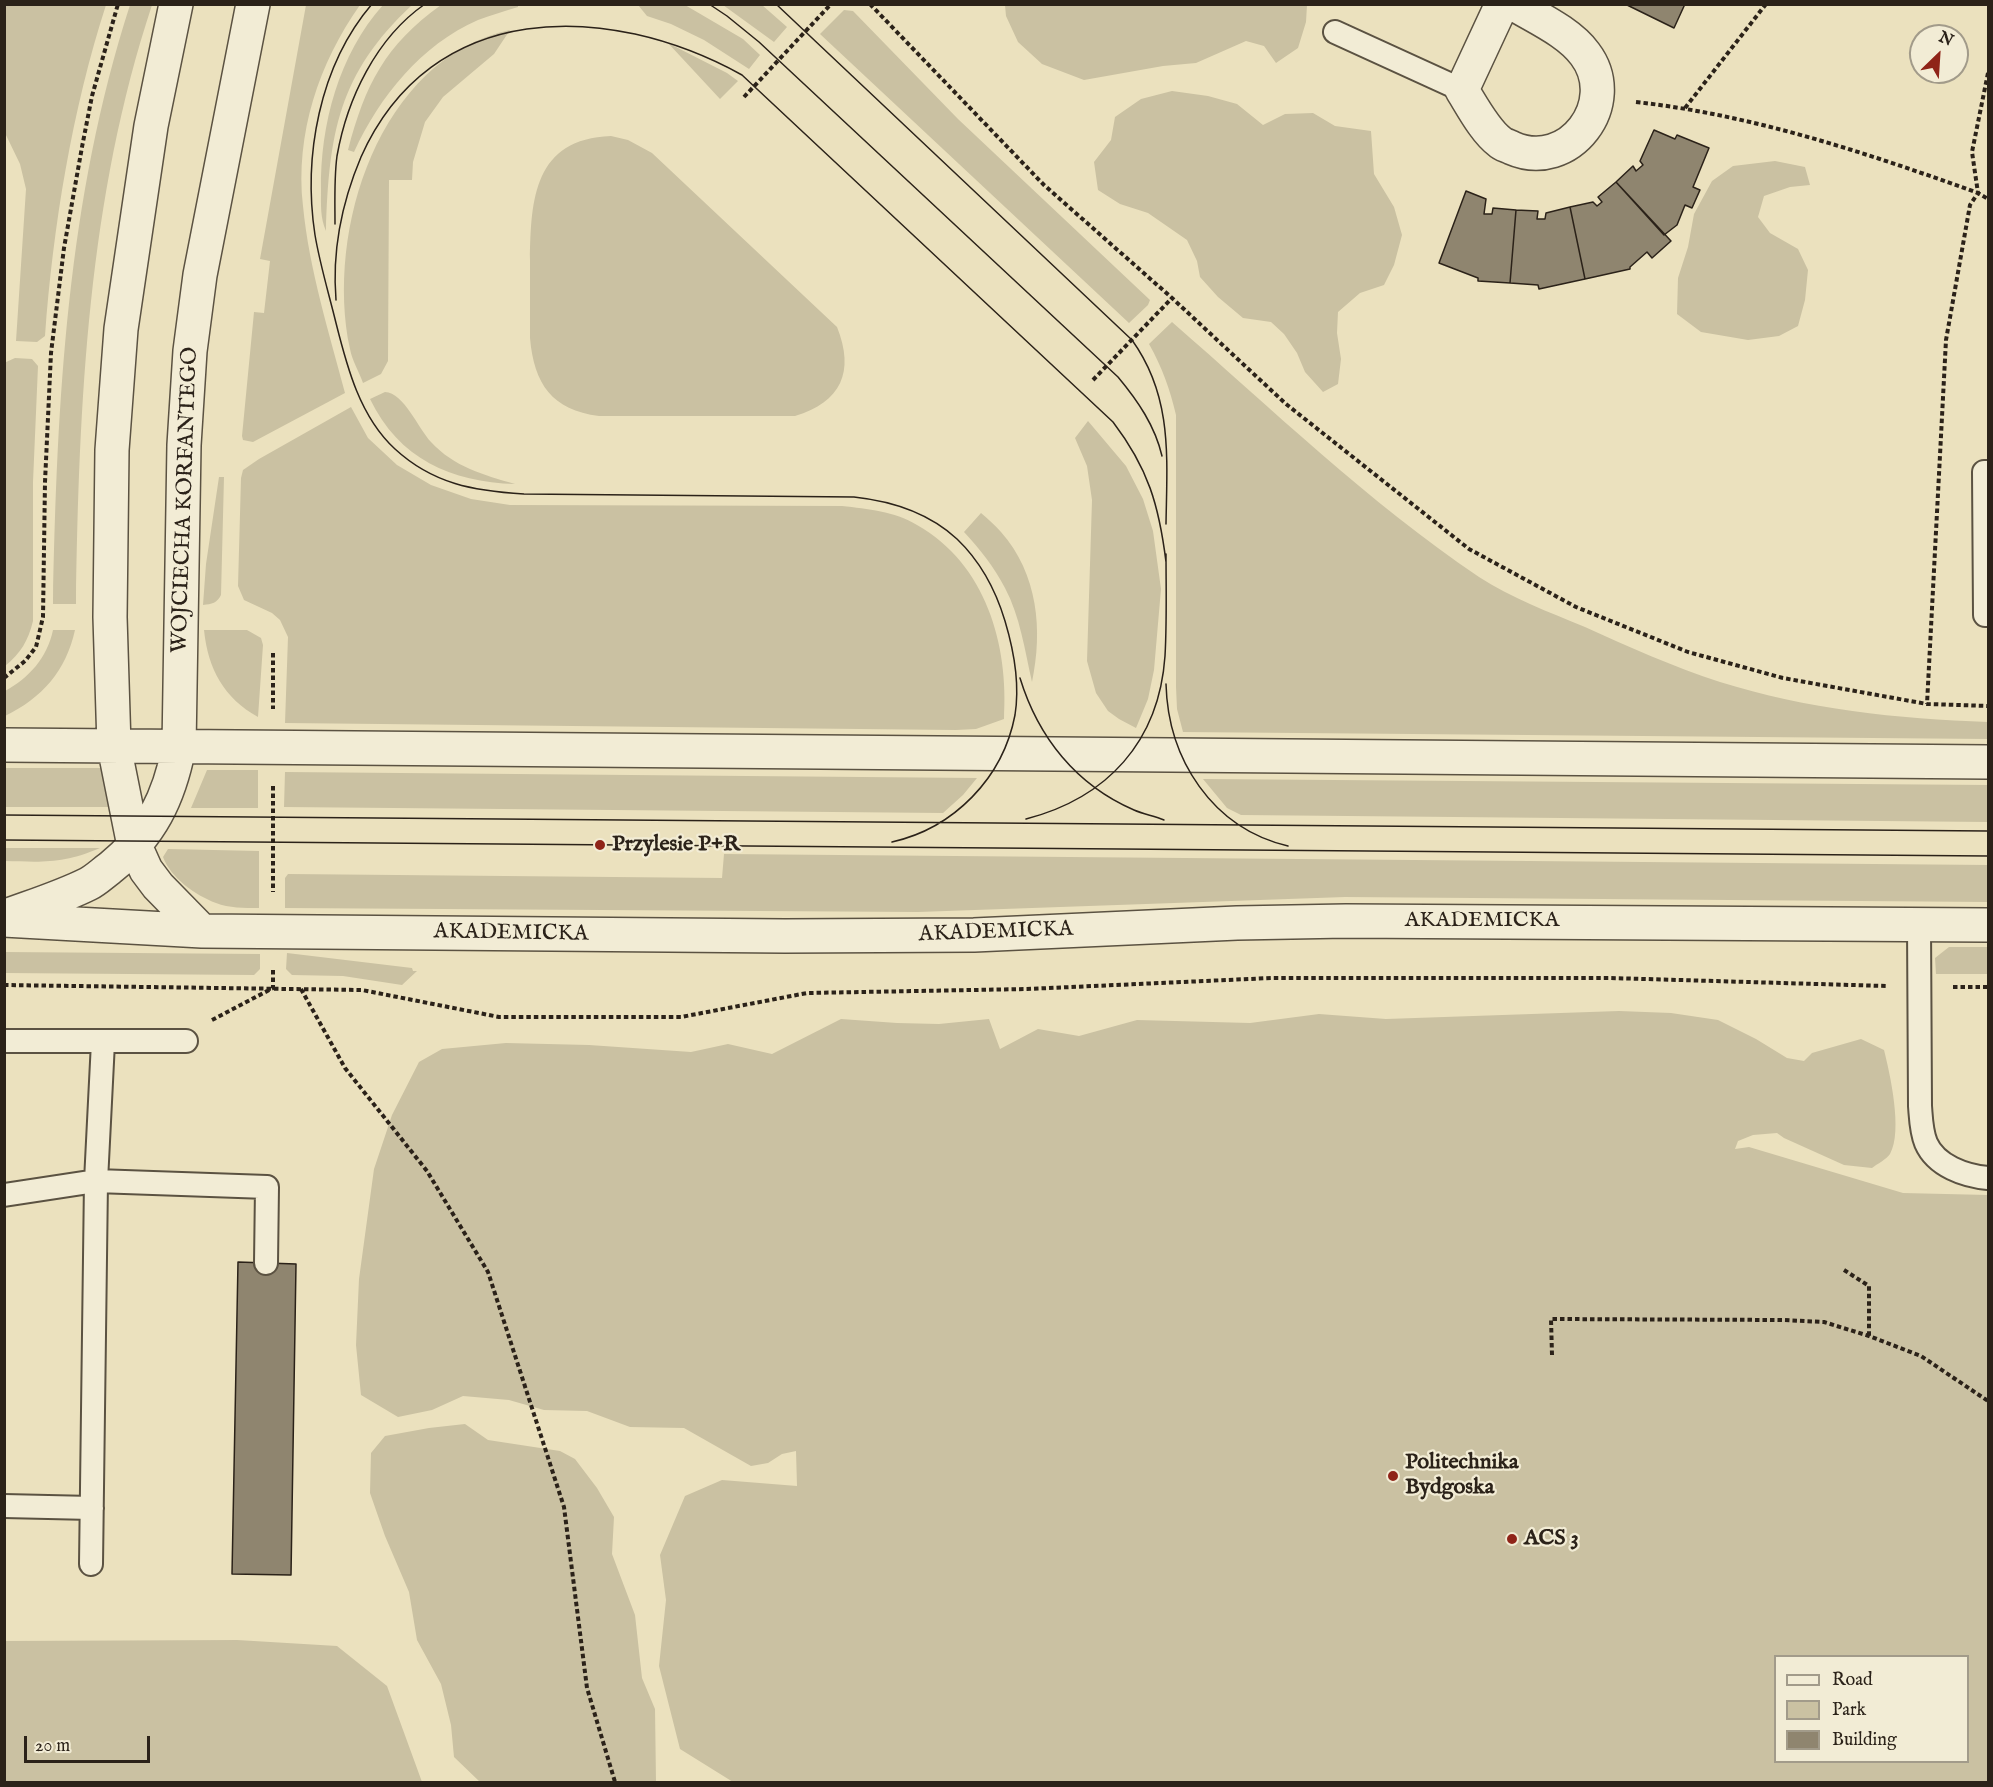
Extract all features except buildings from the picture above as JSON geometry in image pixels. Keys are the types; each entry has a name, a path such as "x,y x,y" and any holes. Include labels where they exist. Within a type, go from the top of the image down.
{"street":[{"path":"176,4 151,126 121,329 112,450 110,617 114,746 133,841 146,870 158,886 202,931"},
{"name":"WOJCIECHA KORFANTEGO","path":"4,919 90,883 135,845 157,816 167,794 179,747 184,445 190,351 200,275 253,4"},
{"path":"1502,4 1462,90 1480,119 1500,142 1523,152 1540,154 1556,151 1569,143 1589,123 1596,99 1594,69 1574,42 1514,4"},
{"path":"4,745 1989,762"},
{"name":"AKADEMICKA","path":"4,919 202,931 587,935 974,935 1237,923 1346,921 1989,925"}],"lane":[{"path":"1335,32 1462,90"},
{"path":"1989,472 1984,472 1985,615 1989,615"},
{"path":"1919,924 1920,1106 1926,1143 1934,1156 1953,1169 1975,1177 1989,1178"},
{"path":"4,1041 186,1041"},
{"path":"91,1564 96,1181 104,1042"},
{"path":"4,1195 96,1181 267,1187 266,1263"},
{"path":"4,1506 92,1508"}],"path":[{"path":"4,678 26,662 36,647 43,617 45,482 51,353 64,248 82,147 92,96 118,4"},
{"path":"744,98 831,4"},
{"path":"870,4 1044,185 1172,298 1286,404 1469,549 1576,607 1698,655 1783,678 1927,704 1989,706"},
{"path":"1685,108 1766,4"},
{"path":"1927,704 1946,340 1970,205 1978,193 1972,152 1989,73"},
{"path":"1596,99 1685,108 1770,128 1884,159 1989,199"},
{"path":"1092,380 1172,298"},
{"path":"273,653 273,988"},
{"path":"4,985 362,990 499,1017 681,1017 807,993 1027,989 1271,978 1610,978 1989,987"},
{"path":"186,1041 197,1027 273,988"},
{"path":"301,988 345,1068 427,1171 488,1272 564,1507 587,1688 615,1782"},
{"path":"1844,1270 1869,1287 1869,1336"},
{"path":"1552,1354 1551,1319 1824,1322 1921,1356 1989,1401"}],"green space":[{"path":"5,4 106,5 74,127 53,253 45,336 37,342 16,341 26,189 20,164 5,133"},
{"path":"1005,4 1307,5 1306,22 1298,48 1276,63 1264,46 1246,41 1196,63 1163,66 1084,80 1042,64 1018,42 1006,16"},
{"path":"130,5 152,5 130,78 114,152 91,301 80,452 76,604 53,604 58,452 69,301 92,152 109,78"},
{"path":"306,5 360,5 333,51 313,100 303,152 301,179 310,253 345,393 253,442 243,440 242,436 254,312 264,313 270,261 260,259"},
{"path":"383,5 412,5 387,31 368,56 353,81 342,108 330,164 326,231 321,206 322,165 324,141 335,92 355,45"},
{"path":"441,5 518,5 518,7 478,20 438,43 404,74 376,111 354,152 348,150 362,106 380,68 405,35"},
{"path":"638,5 685,5 743,39 760,55 749,69 704,40 671,24 647,16"},
{"path":"723,5 762,5 787,27 774,42"},
{"path":"844,10 853,11 958,119 1150,300 1148,305 1129,323 820,34"},
{"path":"510,30 494,54 443,97 425,122 413,162 412,180 389,180 388,361 381,374 363,383 350,349 344,303 346,253 355,204 372,156 395,112 426,75 464,47"},
{"path":"668,43 727,73 738,81 720,99"},
{"path":"1172,91 1208,96 1237,104 1263,125 1285,114 1313,113 1335,126 1371,131 1374,174 1394,207 1402,235 1394,265 1384,285 1360,293 1338,312 1337,333 1341,359 1338,384 1323,392 1305,372 1297,353 1284,334 1271,322 1243,318 1218,297 1200,277 1197,261 1187,240 1148,213 1120,204 1098,190 1094,162 1111,140 1115,117 1141,99"},
{"path":"611,136 628,140 652,153 837,327 842,343 844,371 840,383 824,403 795,416 599,416 569,408 548,392 536,369 530,338 530,260 532,215 536,195 542,176 552,160 566,148 585,140"},
{"path":"1775,161 1805,167 1810,185 1790,187 1764,196 1758,217 1770,233 1798,249 1808,270 1805,300 1798,326 1779,336 1748,340 1701,332 1677,314 1678,278 1688,247 1694,214 1712,181 1733,166"},
{"path":"1172,322 1398,518 1479,577 1504,592 1652,656 1720,682 1819,706 1886,715 1988,722 1988,739 1183,732 1177,709 1176,687 1176,415 1165,378 1149,344"},
{"path":"15,358 32,359 38,366 33,482 33,621 23,646 5,666 4,363"},
{"path":"385,392 398,398 431,442 449,458 481,473 515,484 469,478 449,472 412,452 382,420 370,399"},
{"path":"351,407 368,438 397,465 431,485 471,499 510,505 842,506 881,511 908,520 941,541 960,561 976,584 997,635 1005,691 1004,719 976,729 956,730 285,723 288,637 280,620 272,613 244,600 238,586 241,478 243,470 259,459"},
{"path":"1088,421 1126,466 1143,499 1153,531 1161,589 1154,670 1148,699 1136,728 1108,711 1096,693 1087,661 1092,500 1087,466 1075,438"},
{"path":"219,477 224,477 221,595 214,603 203,605 206,564"},
{"path":"981,513 999,529 1013,548 1030,584 1037,623 1032,682 1015,610 1001,580 964,532"},
{"path":"53,630 75,630 71,645 59,670 41,692 5,716 5,691 22,680 36,666 46,650"},
{"path":"204,630 247,630 261,638 263,645 258,717 236,701 220,681 209,657"},
{"path":"5,768 111,768 111,807 5,807"},
{"path":"207,770 258,770 258,808 191,808"},
{"path":"285,772 977,778 963,795 943,813 284,807"},
{"path":"1203,779 1988,785 1988,822 1241,815 1227,808"},
{"path":"5,848 100,848 75,857 31,862 5,861"},
{"path":"168,849 259,851 259,908 221,905 192,890 178,879 167,865 163,857"},
{"path":"724,854 1988,865 1988,902 1345,897 918,912 285,908 285,878 288,874 722,878"},
{"path":"1949,947 1988,947 1988,974 1936,974 1935,958"},
{"path":"5,952 260,954 260,969 254,975 5,973"},
{"path":"287,953 412,968 413,971 417,971 402,985 343,976 292,975 286,969"},
{"name":"Politechnika Bydgoska","path":"1619,1011 1671,1013 1718,1020 1787,1058 1804,1061 1812,1053 1861,1039 1884,1050 1894,1102 1894,1144 1890,1154 1872,1168 1844,1165 1777,1133 1753,1135 1738,1141 1735,1149 1749,1147 1903,1193 1988,1195 1988,1782 733,1782 680,1749 659,1666 666,1600 660,1555 685,1496 722,1480 797,1486 796,1451 782,1454 768,1463 751,1466 684,1428 630,1427 587,1411 544,1410 509,1400 463,1396 432,1410 398,1417 361,1395 356,1345 359,1279 374,1169 392,1115 419,1062 442,1049 506,1043 589,1045 691,1052 728,1044 772,1054 841,1019 939,1024 989,1019 1000,1049 1038,1029 1079,1036 1137,1020 1250,1023 1319,1014 1386,1019"},
{"path":"465,1424 488,1440 560,1451 575,1459 597,1488 614,1517 612,1554 635,1615 642,1678 655,1709 656,1782 616,1780 611,1782 480,1782 454,1757 451,1725 441,1684 417,1640 409,1592 385,1536 370,1493 371,1453 385,1436"},
{"path":"237,1640 337,1646 387,1686 422,1782 5,1782 5,1641"}],"tram line":[{"path":"372,4 339,55 319,113 311,175 312,205 322,268 350,374 364,407 383,436 395,449 409,461 439,478 488,491 524,494 854,497 882,502 909,510 934,522 957,539 980,567 1001,610 1011,644 1017,691 1015,715 1009,738 987,779 972,797 936,825 892,842"},
{"path":"335,224 337,156 356,92 366,71 392,34 425,4"},
{"path":"709,4 759,42 1118,377 1145,414 1162,456"},
{"path":"776,4 1132,340 1155,384 1161,406 1165,429 1167,475 1166,524"},
{"path":"336,300 337,245 354,174 361,157 392,105 431,67 476,42 527,29 580,27 635,34 689,51 742,75 1113,422 1135,455 1150,488 1160,523 1166,562"},
{"path":"1026,819 1081,797 1104,781 1124,762 1140,740 1152,715 1161,687 1165,656 1166,554"},
{"path":"1020,678 1037,720 1062,757 1077,773 1113,800 1164,820"},
{"path":"1166,684 1175,738 1185,763 1199,786 1217,807 1237,824 1261,837 1288,846"},
{"path":"4,815 1988,831"},
{"path":"4,840 1988,856"}],"place":[{"name":"Przylesie P+R","path":"600,845"},
{"name":"Politechnika Bydgoska","path":"1393,1476"},
{"name":"ACS 3","path":"1512,1539"}]}
